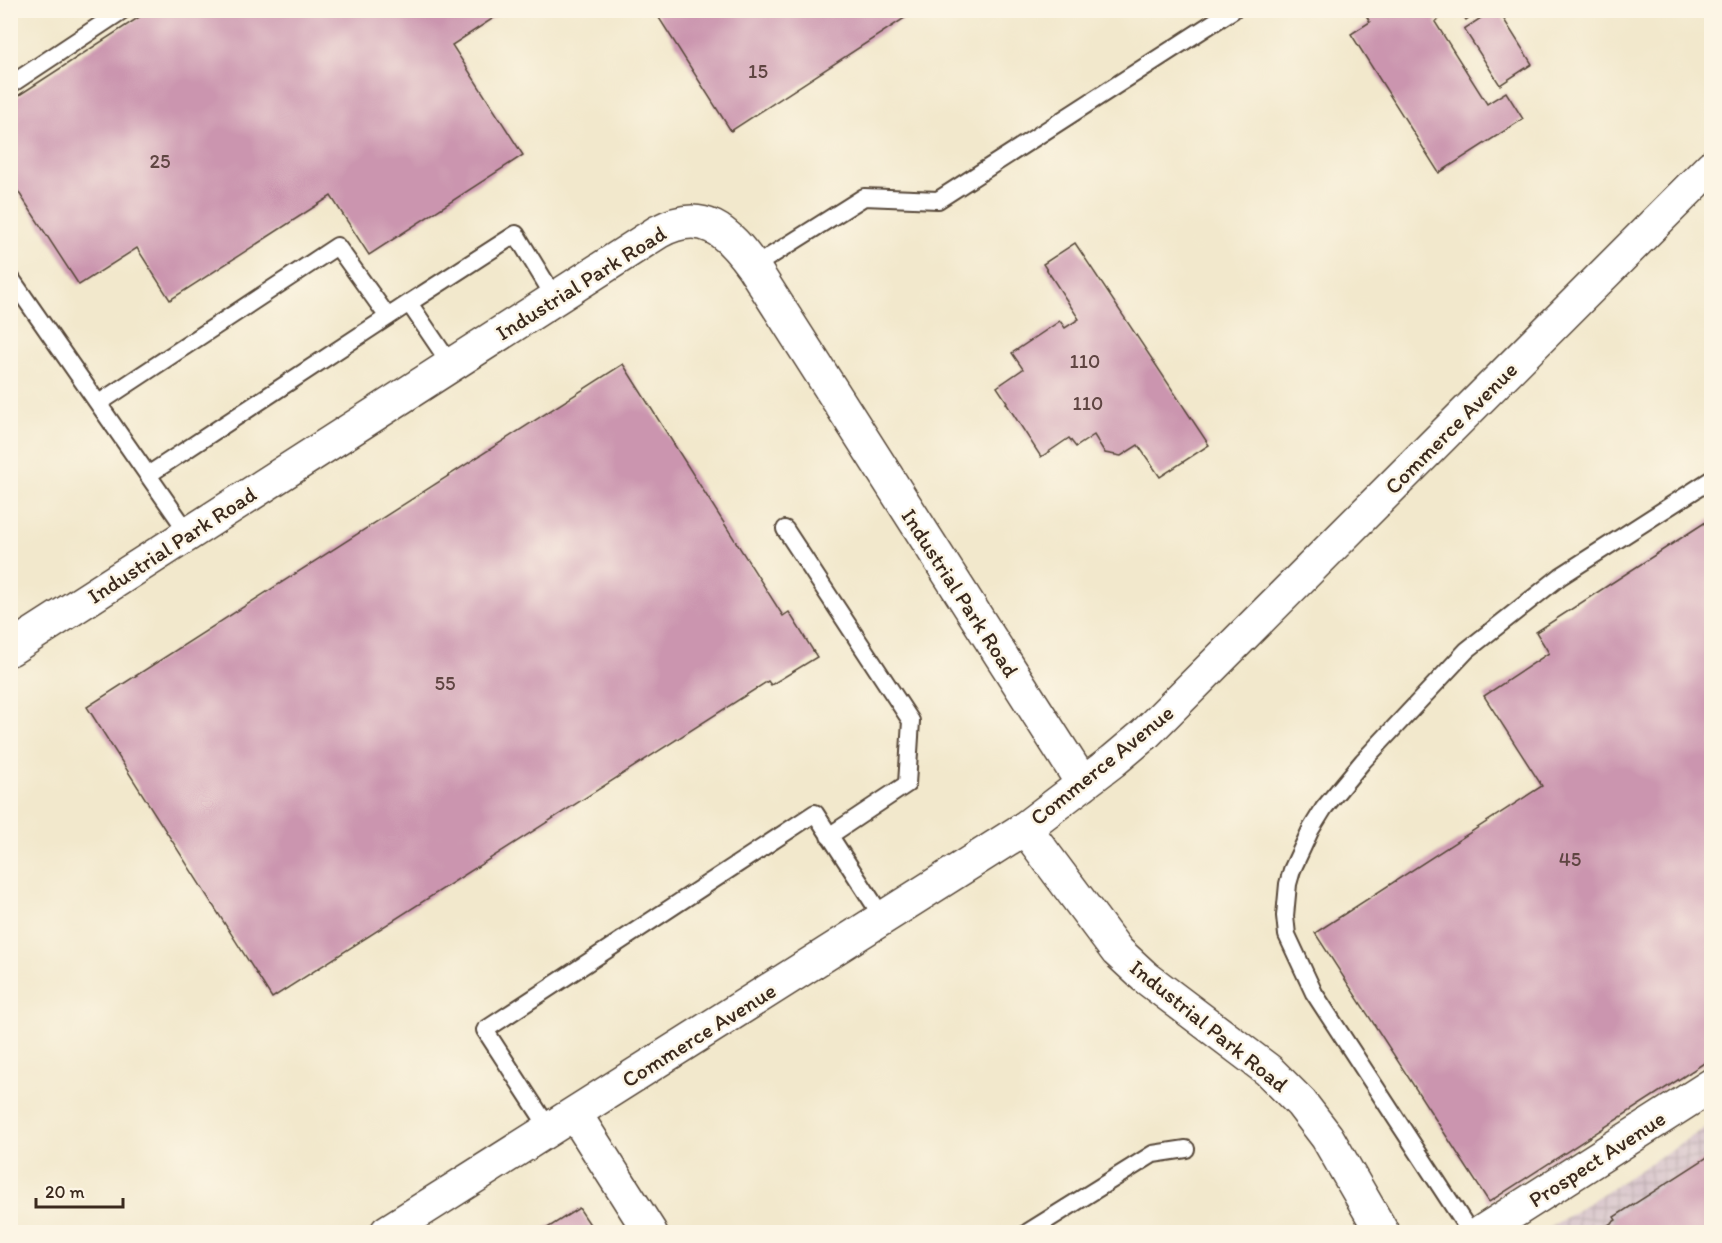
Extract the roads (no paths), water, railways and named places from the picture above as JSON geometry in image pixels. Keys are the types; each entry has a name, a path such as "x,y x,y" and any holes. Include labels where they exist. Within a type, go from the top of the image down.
{"street":[{"name":"Commerce Avenue","path":"387,1233 1025,828 1083,784 1145,734 1179,701 1712,166"},
{"name":"Industrial Park Road","path":"10,649 658,232 680,224 704,224 718,229 731,238 753,267 1083,784"},
{"name":"Industrial Park Road","path":"1025,828 1091,920 1117,951 1145,977 1268,1070 1296,1097 1327,1137 1382,1233"},
{"name":"Prospect Avenue","path":"1482,1233 1712,1085"},
{"path":"563,1122 650,1233"}],"lane":[{"path":"10,85 123,10"},
{"path":"753,267 864,197 938,200 1233,10"},
{"path":"148,475 516,234 555,298"},
{"path":"99,403 337,246 388,317"},
{"path":"10,277 189,534"},
{"path":"409,303 451,365"},
{"path":"1470,1233 1314,993 1287,935 1286,897 1292,870 1311,829 1331,800 1363,761 1467,650 1561,576 1712,479"},
{"path":"784,529 911,721 907,784 830,836"},
{"path":"563,1122 485,1029 815,813 883,918"},
{"path":"1028,1233 1153,1154 1186,1149"}]}
